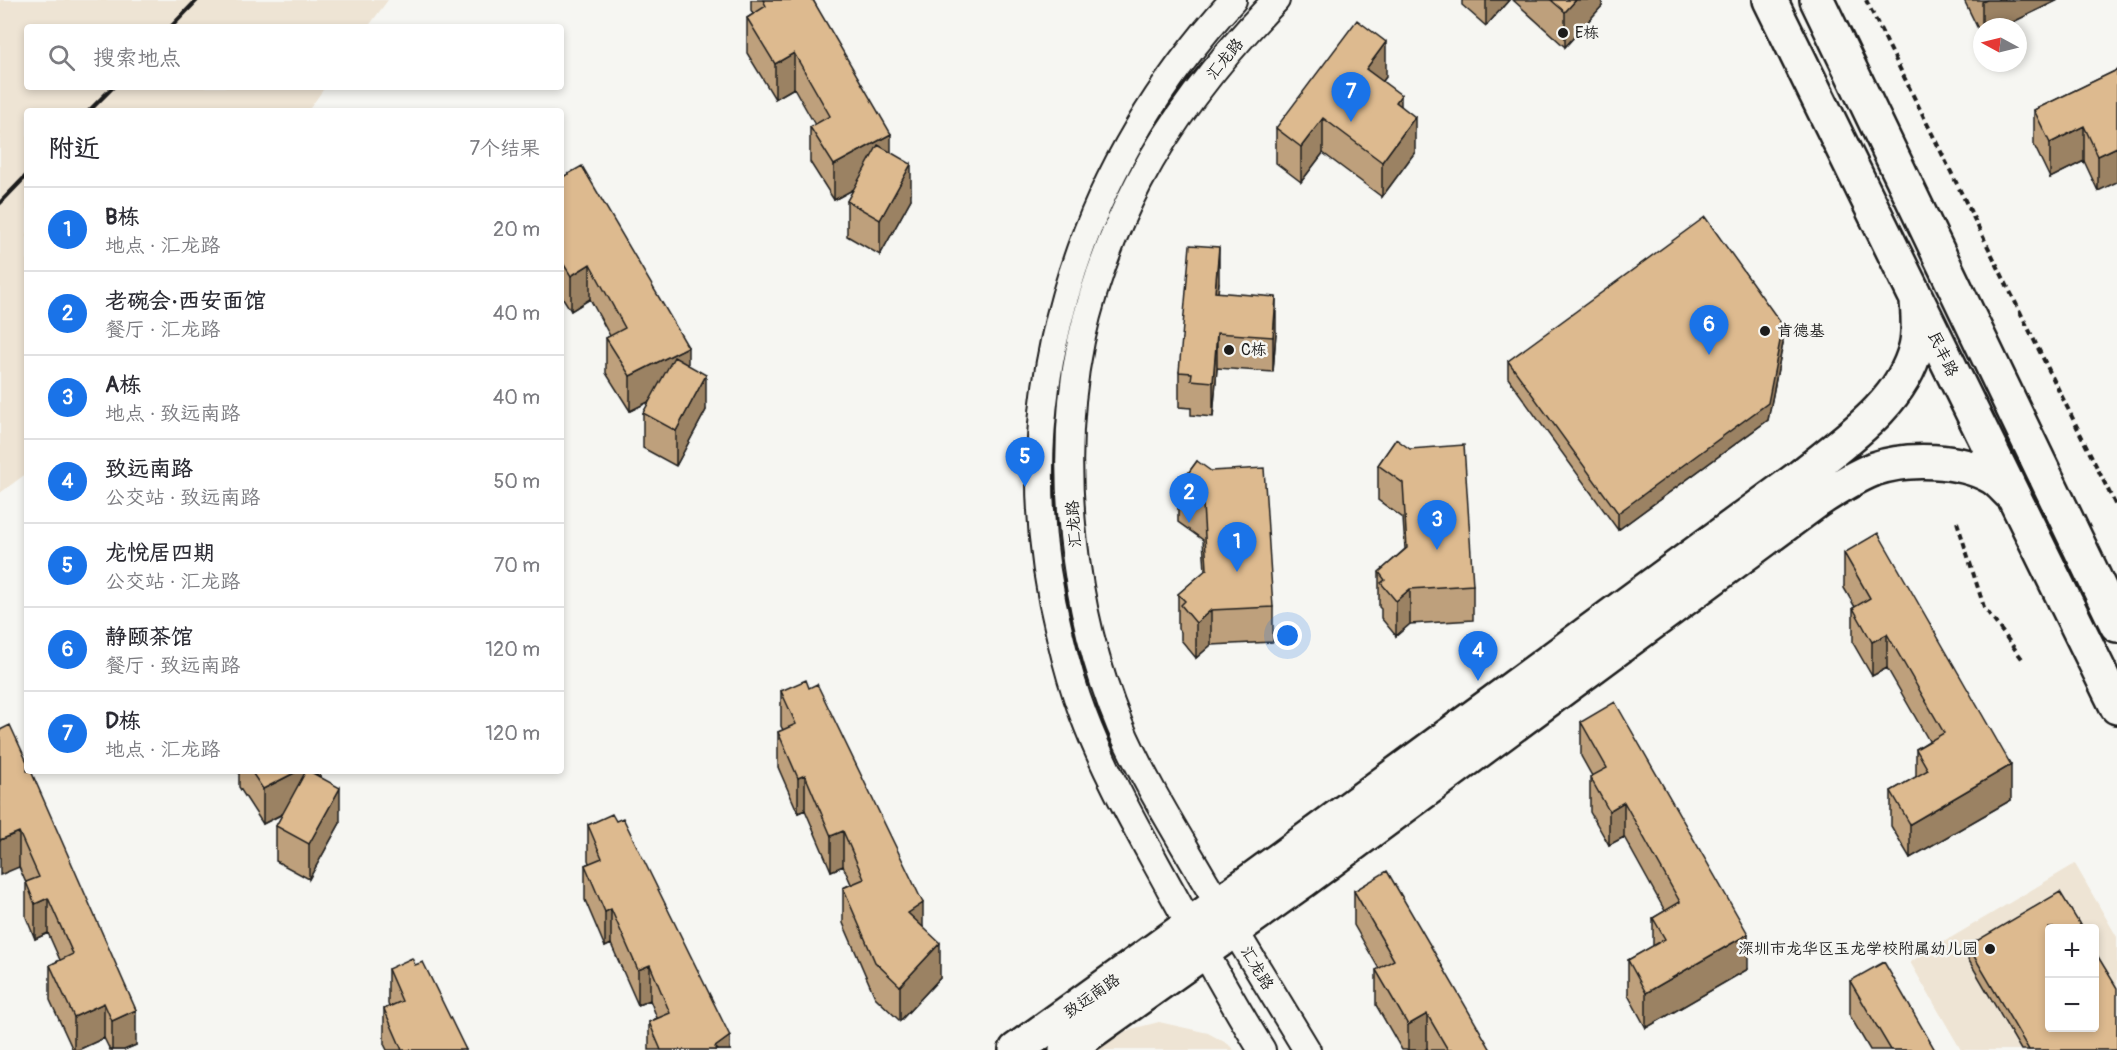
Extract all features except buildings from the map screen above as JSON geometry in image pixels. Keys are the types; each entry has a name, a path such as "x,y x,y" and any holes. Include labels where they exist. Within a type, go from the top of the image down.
{"street":[{"name":"汇龙路","path":"1233,0 1183,61 1145,116 1115,168 1086,230 1068,283 1054,337 1044,399 1039,455 1040,511 1045,564 1057,625 1082,712 1125,808 1238,1013 1262,1050"},
{"name":"汇龙路","path":"1276,0 1221,62 1174,123 1140,181 1112,240 1093,294 1081,342 1073,401 1070,459 1077,568 1087,626 1102,677 1121,728 1151,786 1307,1050"},
{"name":"民丰路","path":"1770,0 2117,707"},
{"path":"1817,0 2117,625"},
{"name":"致远南路","path":"1227,917 1284,855 1792,483 1846,440 1876,412 1897,388 1909,367 1916,346 1919,323 1917,301"},
{"name":"致远南路","path":"1066,1050 1197,939 1227,917 1847,481 1876,468 1910,462 1940,462 1968,467 1993,478 2013,496"},
{"name":"致远南路","path":"1016,1050 1197,939"}],"path":[{"path":"1866,0 2117,508"},
{"path":"1957,522 1984,607 2023,660"}],"shaded area":[{"path":"0,0 388,0 370,24 24,24 24,90 323,90 310,108 24,108 24,475 0,493"},
{"name":"深圳市龙华区玉龙学校附属幼儿园","path":"2075,864 2117,937 2117,1050 1961,1050 1910,962"},
{"path":"1159,1022 1208,1033 1234,1050 1095,1050 1111,1038 1131,1029"}],"railway":[{"path":"174,24 197,0"},
{"path":"92,108 110,90"},
{"path":"0,203 24,178"}],"place":[{"name":"E栋","path":"1563,33"},
{"name":"D栋","path":"1351,122"},
{"name":"肯德基","path":"1765,331"},
{"name":"C栋","path":"1229,350"},
{"name":"静颐茶馆","path":"1709,355"},
{"name":"龙悦居四期","path":"1025,487"},
{"name":"老碗会·西安面馆","path":"1189,523"},
{"name":"A栋","path":"1437,550"},
{"name":"B栋","path":"1237,572"},
{"name":"致远南路","path":"1478,681"},
{"name":"深圳市龙华区玉龙学校附属幼儿园","path":"1990,949"}]}
